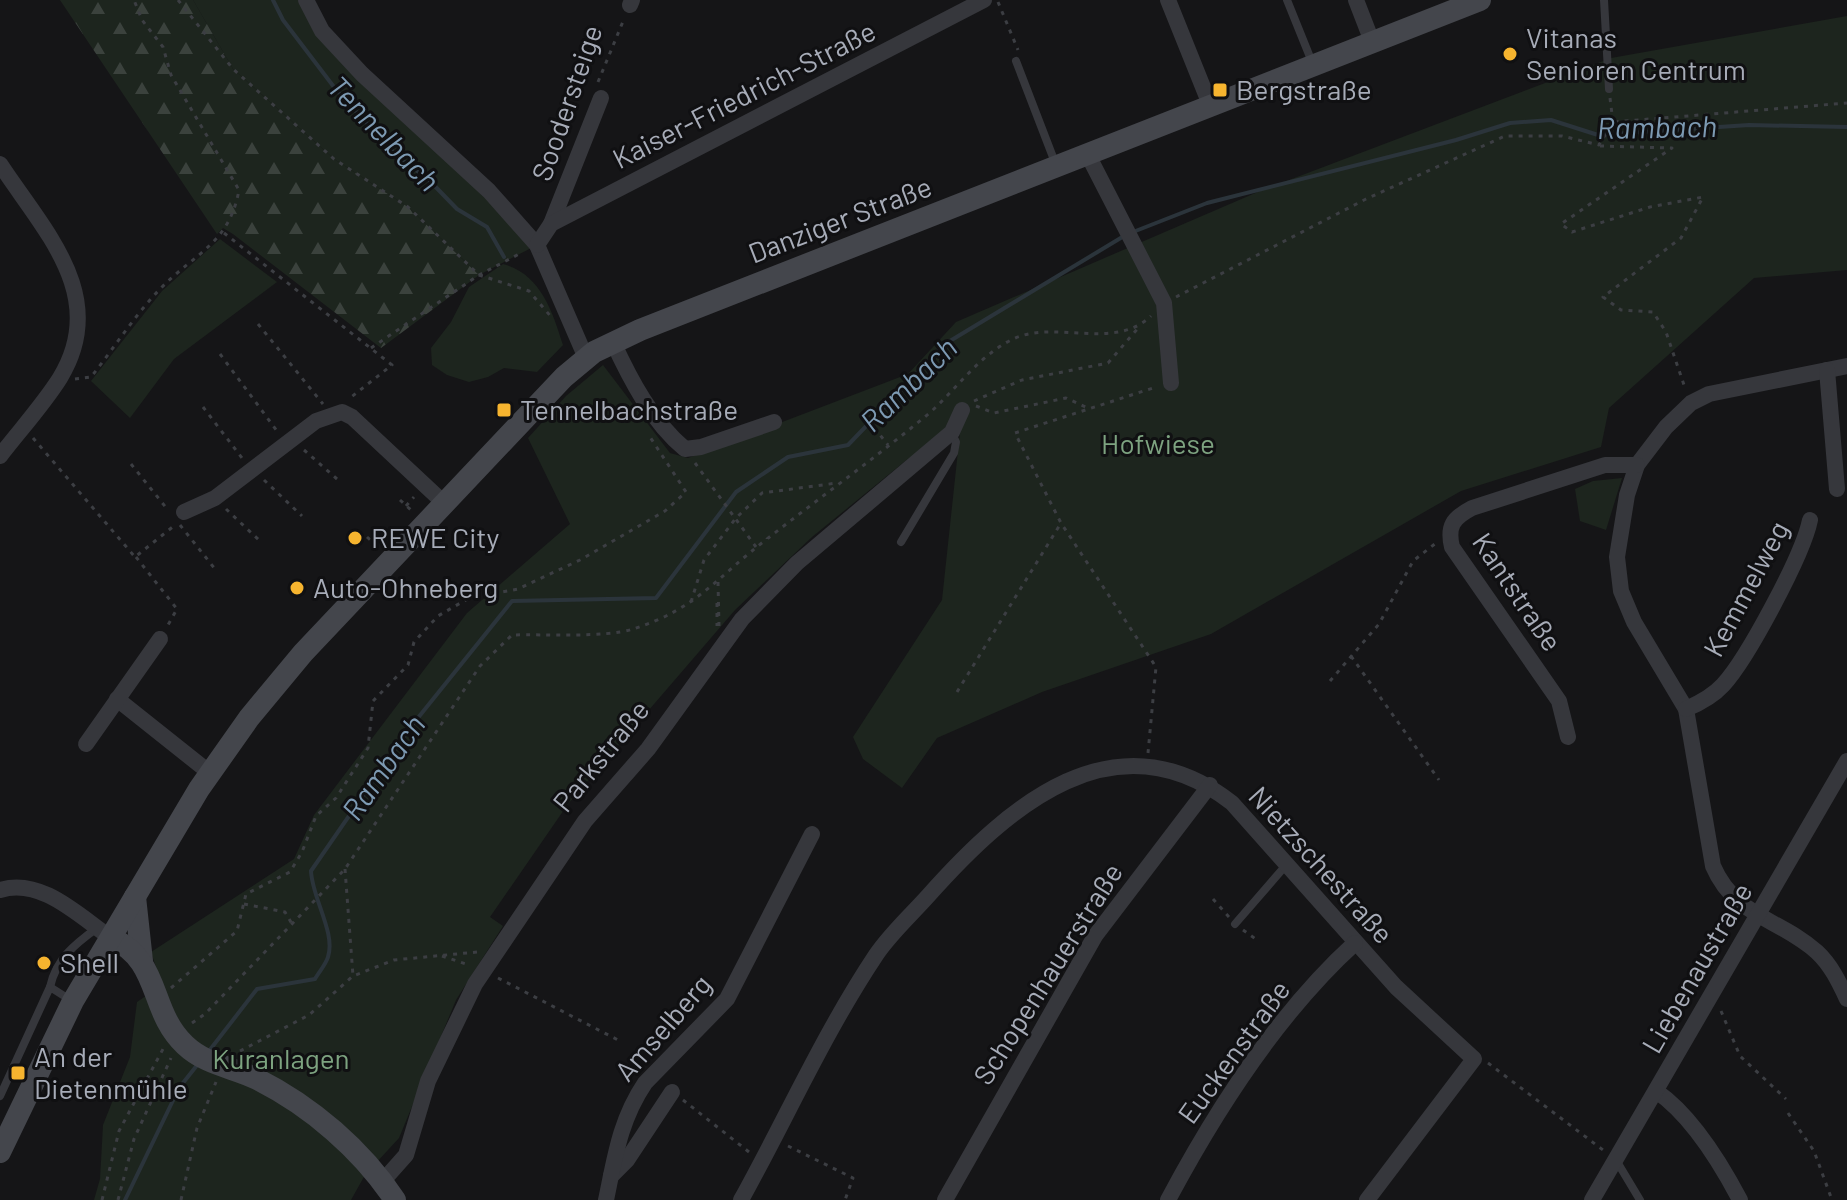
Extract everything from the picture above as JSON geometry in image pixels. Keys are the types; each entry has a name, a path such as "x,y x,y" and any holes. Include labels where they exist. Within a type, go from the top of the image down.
{"main road":[{"name":"Danziger Straße","path":"0,1152 104,933 135,897 210,773 298,658 586,358 613,342 1480,0"},
{"path":"135,897 145,967 157,1000 175,1034 211,1062 256,1079 302,1106 338,1136 389,1191"},
{"path":"104,933 145,967"}],"street":[{"path":"306,0 322,31 362,74 489,191 537,245 586,358"},
{"name":"Kaiser-Friedrich-Straße","path":"537,245 551,224 984,0"},
{"path":"1168,0 1211,107"},
{"path":"1356,0 1373,44"},
{"name":"Soodersteige","path":"551,224 601,98"},
{"path":"1088,155 1164,303 1171,383"},
{"path":"0,164 71,276 80,323 75,348 59,378 0,456"},
{"path":"613,342 627,372 672,438 685,449 701,447 774,422"},
{"path":"1847,366 1709,394 1691,403 1666,427 1637,465 1621,523 1617,557 1621,591 1654,660 1686,709 1713,866 1731,898 1817,952 1835,974 1847,999"},
{"path":"1827,370 1837,489"},
{"name":"Parkstraße","path":"389,1191 406,1155 436,1062 475,984 585,821 648,749 742,619 797,563 952,432 962,410"},
{"path":"184,512 215,498 289,441 336,412 352,417 444,503"},
{"name":"Kantstraße","path":"1568,737 1559,701 1452,547 1449,533 1457,516 1472,508 1605,465 1637,465"},
{"name":"Kemmelweg","path":"1686,709 1715,693 1739,663 1801,552 1810,520"},
{"path":"86,744 160,639"},
{"path":"117,699 210,773"},
{"name":"Liebenaustraße","path":"1592,1200 1847,761"},
{"name":"Nietzschestraße","path":"741,1200 877,953 976,842 1075,777 1110,767 1147,765 1183,773 1210,785 1232,803 1396,987 1474,1059"},
{"name":"Schopenhauerstraße","path":"945,1200 1095,936 1210,785"},
{"name":"Amselberg","path":"606,1200 618,1136 635,1098 645,1083 727,999 812,834"},
{"path":"0,890 12,886 34,889 104,933"},
{"name":"Euckenstraße","path":"1168,1200 1203,1136 1263,1048 1355,943"},
{"path":"1367,1200 1474,1059"},
{"path":"1656,1091 1675,1108 1708,1149 1740,1200"},
{"name":"Amselberg","path":"611,1176 627,1160 672,1092"}],"lane":[{"path":"1287,0 1314,67"},
{"path":"1604,0 1609,89"},
{"path":"1016,61 1057,167"},
{"path":"901,542 954,453 956,442 952,432"},
{"path":"1235,924 1287,863"},
{"path":"0,1096 50,987 52,976 71,946 104,933"},
{"path":"50,987 73,1001"},
{"path":"1616,1159 1640,1200"}],"path":[{"path":"59,378 91,377 159,290 224,233 235,213 239,190 171,75 163,47 142,20 134,0"},
{"path":"178,0 233,69 334,159 408,207 479,275 529,291 551,320 568,315"},
{"path":"997,0 1018,46 1016,61"},
{"name":"Soodersteige","path":"601,98 593,94 631,2"},
{"path":"1599,145 1613,122 1609,89"},
{"path":"1613,122 1847,103"},
{"path":"1090,409 1066,398 994,413 969,404 1022,380 1108,363 1164,303 1380,192 1505,136 1562,136 1599,145 1672,148 1561,224 1572,232 1650,207 1703,197 1681,238 1603,297 1621,310 1653,312 1666,332 1691,403"},
{"path":"224,233 392,365 336,412 258,324"},
{"path":"371,348 479,275 537,245"},
{"path":"188,1025 205,1014 345,869 480,666 512,635 629,631 691,604 756,547 924,419 968,371 1013,338 1063,331 1099,335 1139,327"},
{"path":"220,354 289,441 337,479"},
{"path":"1147,765 1156,667 1061,523 1015,433 1171,383"},
{"path":"203,407 252,470 302,516"},
{"path":"862,412 888,445"},
{"path":"23,426 177,609 160,639"},
{"path":"157,1000 237,931 246,894 290,872 302,852 316,816 336,798 368,748 373,701 408,665 414,642 438,616 469,598 518,589 580,560 665,511 686,492 645,431"},
{"path":"685,449 756,547"},
{"path":"691,604 704,560 736,518 762,493 840,482"},
{"path":"215,498 261,542"},
{"path":"400,500 414,512"},
{"path":"135,557 174,526 184,512"},
{"path":"957,692 1061,523"},
{"path":"367,537 380,549"},
{"path":"1330,681 1379,624 1413,561 1430,547"},
{"path":"718,582 715,618 719,632"},
{"path":"717,599 718,626"},
{"path":"1351,656 1439,780"},
{"path":"345,869 353,976"},
{"path":"244,904 285,912 292,924"},
{"path":"181,1200 211,1062 309,1015 353,976 394,960 497,950"},
{"path":"438,955 466,964"},
{"name":"Amselberg","path":"498,978 618,1040"},
{"path":"1713,992 1740,1056 1786,1099"},
{"path":"102,1200 119,1131 165,1044 173,1055 134,1139 118,1200"},
{"path":"1474,1059 1491,1064 1616,1159"},
{"path":"672,1092 762,1162"},
{"path":"1788,1113 1814,1151 1832,1200"},
{"path":"773,1139 853,1178 845,1200"}],"green space":[{"path":"60,0 193,0 233,69 334,159 408,207 479,275 381,348 233,234 223,228 217,234"},
{"path":"193,0 306,0 322,31 537,245 479,275 408,207 334,159 233,69"},
{"name":"Hofwiese","path":"1847,16 1847,270 1754,278 1609,408 1601,447 1461,491 1211,634 1042,692 937,738 902,788 863,759 853,737 942,600 960,432 909,458 812,537 735,610 568,804 490,917 503,926 456,1000 399,1138 365,1175 351,1200 94,1200 100,1179 103,1125 130,1057 137,1002 162,985 151,952 294,859 314,815 467,613 570,524 528,438 566,396 603,365 670,453 688,458 908,374 956,322 1260,191 1611,58"},
{"path":"220,239 277,282 174,359 130,418 91,381 162,291"},
{"path":"503,264 526,276 543,295 563,345 537,372 504,368 488,377 469,382 447,375 432,365 431,348 451,322 469,287"},
{"path":"1622,478 1606,530 1580,521 1575,489 1593,481"}],"waterway":[{"name":"Tennelbach","path":"273,0 283,20 337,91 399,158 426,177 457,209 487,227 504,257"},
{"name":"Rambach","path":"1133,232 1207,203 1456,140 1510,123 1551,120 1598,135 1749,125 1847,127"},
{"name":"Rambach","path":"209,1051 257,989 315,979 327,960 330,948 311,871 409,729 512,601 656,598 736,492 788,457 848,445 945,344 1124,236"},
{"name":"Rambach","path":"125,1200 179,1088 198,1064"}],"place":[{"name":"Vitanas Senioren Centrum","path":"1510,54"},
{"name":"Bergstraße","path":"1220,90"},
{"name":"Tennelbachstraße","path":"504,410"},
{"name":"REWE City","path":"355,538"},
{"name":"Auto-Ohneberg","path":"297,588"},
{"name":"Shell","path":"44,963"},
{"name":"An der Dietenmühle","path":"18,1073"}],"park label":[{"name":"Kuranlagen","path":"281,1059"}]}
